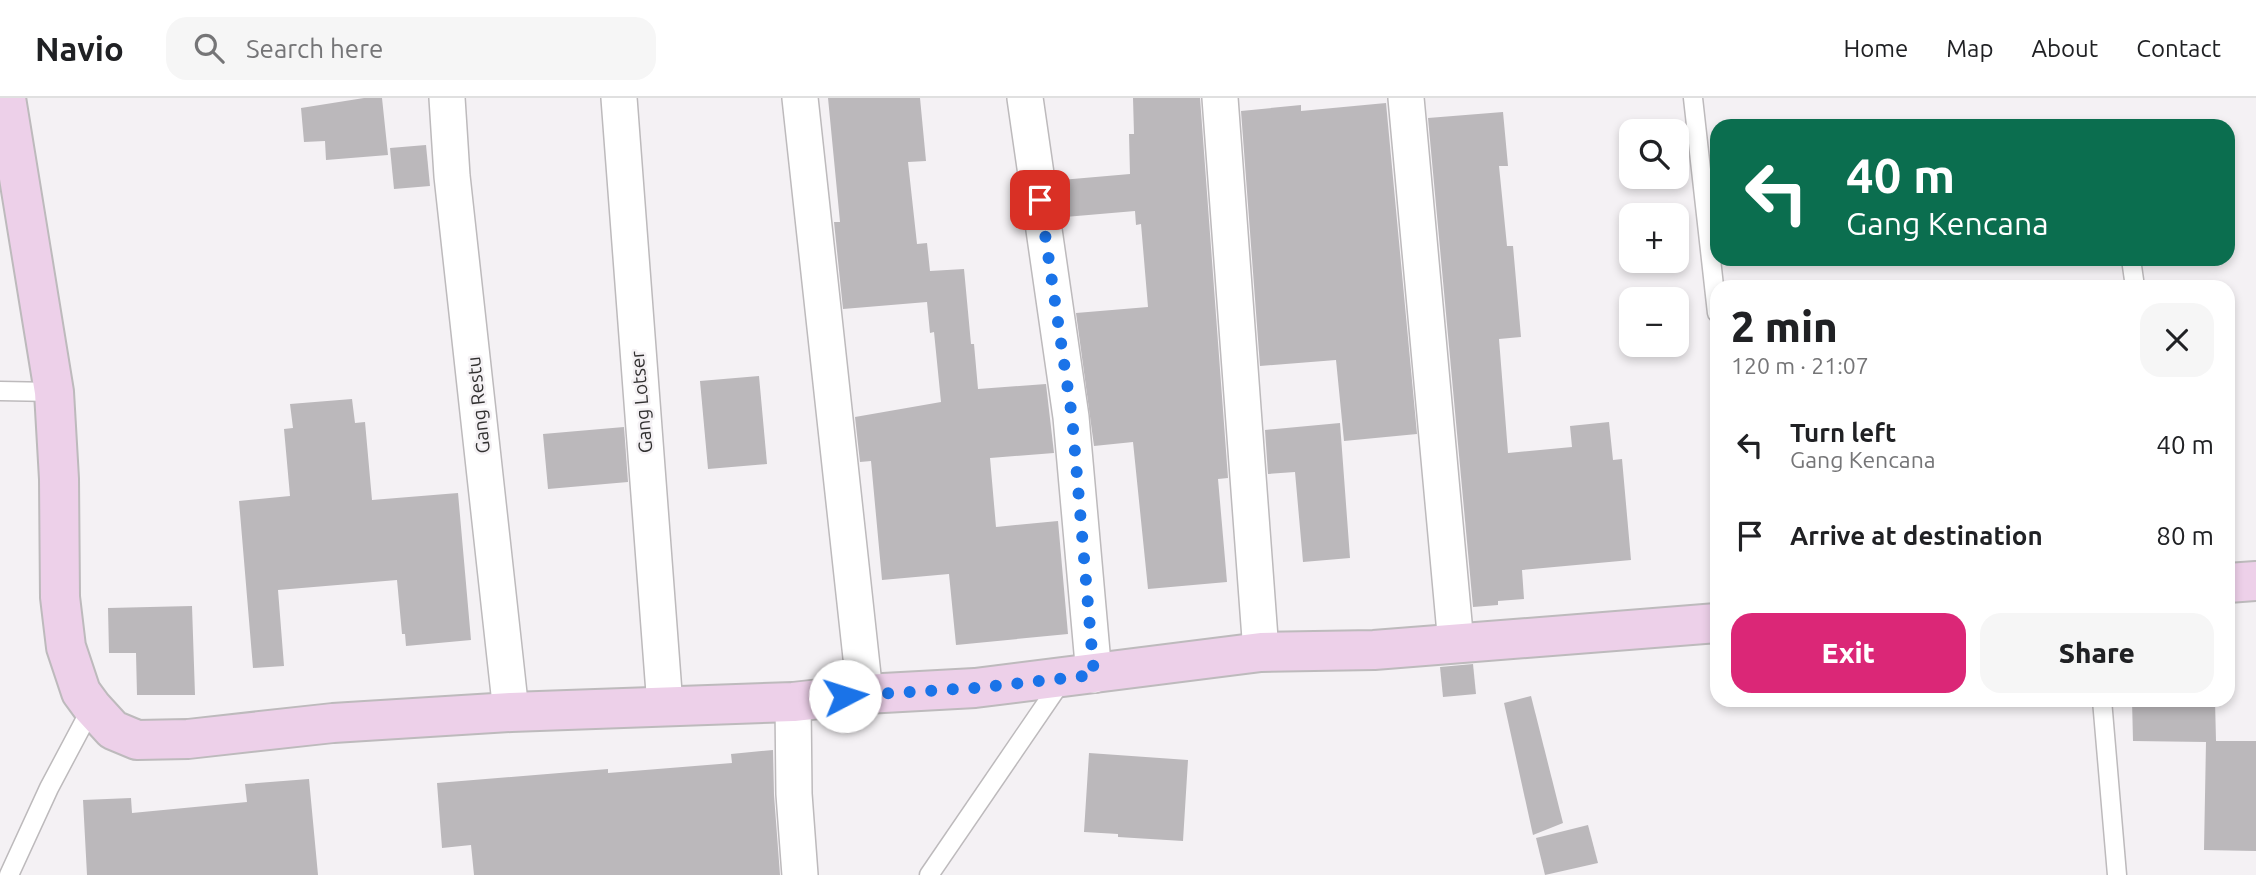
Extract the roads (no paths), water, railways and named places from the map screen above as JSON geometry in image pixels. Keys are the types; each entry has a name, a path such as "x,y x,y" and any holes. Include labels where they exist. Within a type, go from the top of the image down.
{"main road":[{"path":"6,98 54,392 59,479 60,597 70,664 81,692 92,707 113,730 137,740 188,739 333,723 511,712 793,702 865,694 975,688 1261,652 1374,650 1710,624"},
{"path":"2235,582 2256,581"}],"street":[{"name":"Gang Restu","path":"447,98 454,189 511,712"},
{"name":"Gang Lotser","path":"619,98 665,706"},
{"path":"800,98 865,694"},
{"path":"1025,98 1072,417 1079,676"},
{"path":"1220,98 1261,652"},
{"path":"1406,98 1456,644"},
{"path":"793,702 794,794 800,875"}],"lane":[{"path":"1693,98 1710,250"},
{"path":"0,391 54,392"},
{"path":"929,875 1079,676"},
{"path":"9,875 49,788 92,707"},
{"path":"2103,707 2116,875"}]}
